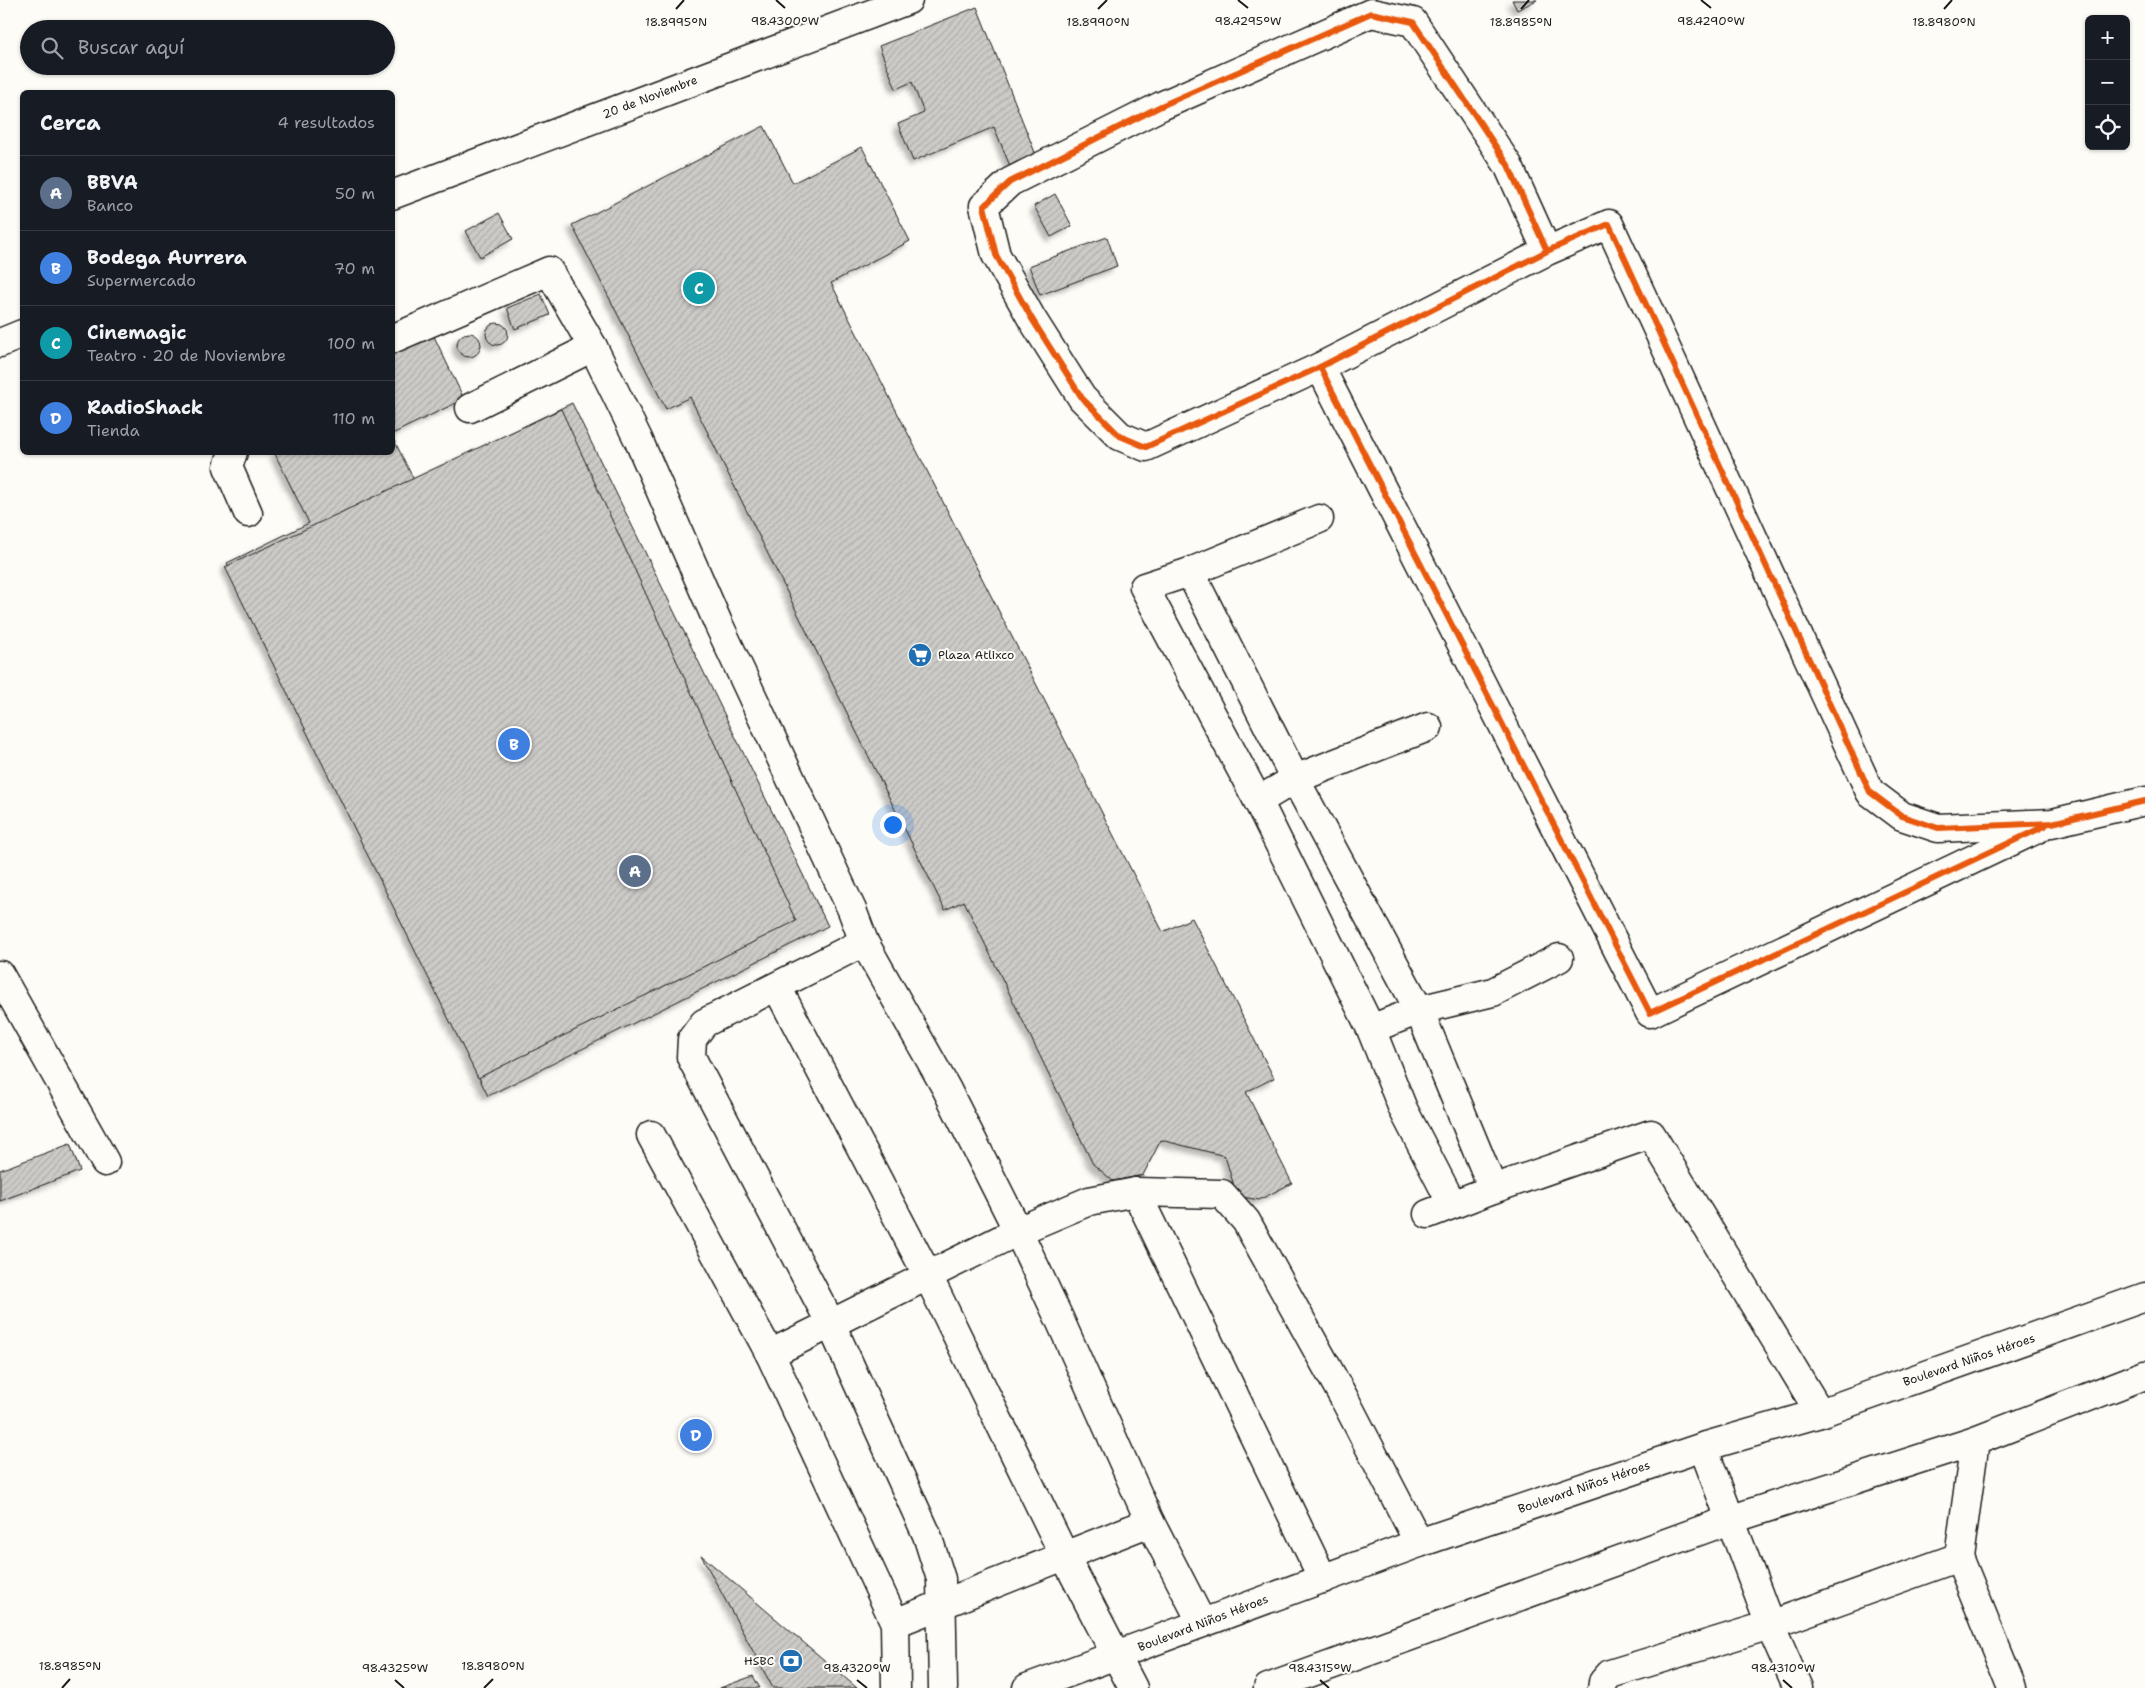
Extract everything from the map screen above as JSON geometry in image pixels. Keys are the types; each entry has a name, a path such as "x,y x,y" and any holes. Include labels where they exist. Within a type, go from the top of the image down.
{"street":[{"name":"20 de Noviembre","path":"395,193 908,0"},
{"path":"1547,251 1508,165 1413,22 1371,13 1152,110 1010,182 984,206 996,255 1032,319 1082,398 1120,436 1146,447 1320,367 1547,251 1609,224 1870,792 1902,816 1938,828 2052,823 2145,801"},
{"path":"395,337 549,271 593,346 638,439 718,623 852,910 864,942 946,1088 1018,1231 1150,1522 1202,1623"},
{"path":"0,343 20,335"},
{"path":"470,408 593,346"},
{"path":"1320,367 1650,1013 2052,823"},
{"path":"232,455 228,467 248,513"},
{"path":"1319,519 1190,572 1144,587 1258,801 1371,1029 1440,1209 1493,1188 1651,1134 1820,1413"},
{"path":"1190,572 1295,779 1419,1010 1493,1188"},
{"path":"1258,801 1295,779 1428,728"},
{"path":"864,942 704,1023 692,1039 691,1057 831,1324 927,1536 941,1579 943,1604 943,1688"},
{"path":"1371,1029 1419,1010 1493,992 1558,958"},
{"path":"0,975 105,1162"},
{"path":"777,987 928,1276 1065,1557 1118,1655 1133,1688"},
{"path":"651,1134 770,1354 895,1623 896,1688"},
{"path":"1136,1192 1323,1579"},
{"path":"770,1354 1018,1231 1089,1201 1136,1192 1222,1194 1246,1221 1344,1398 1419,1543"},
{"name":"Boulevard Niños Héroes","path":"1027,1688 1419,1543 1703,1447 1820,1413 2145,1297"},
{"path":"1268,1688 1732,1519 1975,1441 2145,1375"},
{"path":"1975,1441 1959,1557 2012,1688"},
{"path":"1703,1447 1732,1519 1770,1625 1798,1688"},
{"path":"895,1623 1150,1522"},
{"path":"1603,1685 1610,1674 1770,1625 1959,1557"}],"building":[{"path":"1512,0 1537,0 1517,10"},
{"path":"977,7 1038,160 1012,171 994,127 913,161 898,124 924,113 912,82 896,89 879,46"},
{"name":"Plaza Atlixco","path":"764,126 793,183 862,147 910,241 831,283 1163,932 1192,918 1274,1078 1246,1092 1292,1183 1259,1200 1237,1196 1225,1156 1161,1140 1143,1175 1113,1181 1093,1164 964,901 945,910 690,397 666,409 572,225"},
{"path":"1055,194 1072,226 1051,237 1034,206"},
{"path":"499,213 513,239 480,257 466,231"},
{"path":"1107,237 1117,266 1040,295 1029,266"},
{"path":"541,294 550,315 515,329 507,308"},
{"path":"497,323 505,326 508,334 505,342 497,345 489,342 486,334 489,326"},
{"path":"430,328 464,399 395,433 395,346"},
{"path":"464,333 474,333 481,340 481,350 474,357 464,357 457,350 457,340"},
{"path":"572,403 828,926 488,1096 227,563 309,523 275,455 395,455 395,442 414,480"},
{"path":"561,409 796,921 478,1078 225,567"},
{"path":"70,1144 80,1171 0,1201 0,1170"},
{"path":"701,1555 857,1688 773,1688"},
{"path":"753,1676 760,1688 720,1688"}],"cycle path":[{"path":"1547,251 1508,165 1413,22 1371,13 1161,106 1010,182 984,206 996,255 1032,319 1082,398 1120,436 1146,447 1320,367 1547,251 1609,224 1870,792 1902,816 1938,828 2052,823 2145,801"},
{"path":"1320,367 1650,1013 2045,826"}],"place":[{"name":"Cinemagic","path":"699,288"},
{"name":"Plaza Atlixco","path":"920,655"},
{"name":"Bodega Aurrera","path":"514,744"},
{"name":"BBVA","path":"635,871"},
{"name":"RadioShack","path":"696,1435"},
{"name":"HSBC","path":"791,1661"}]}
